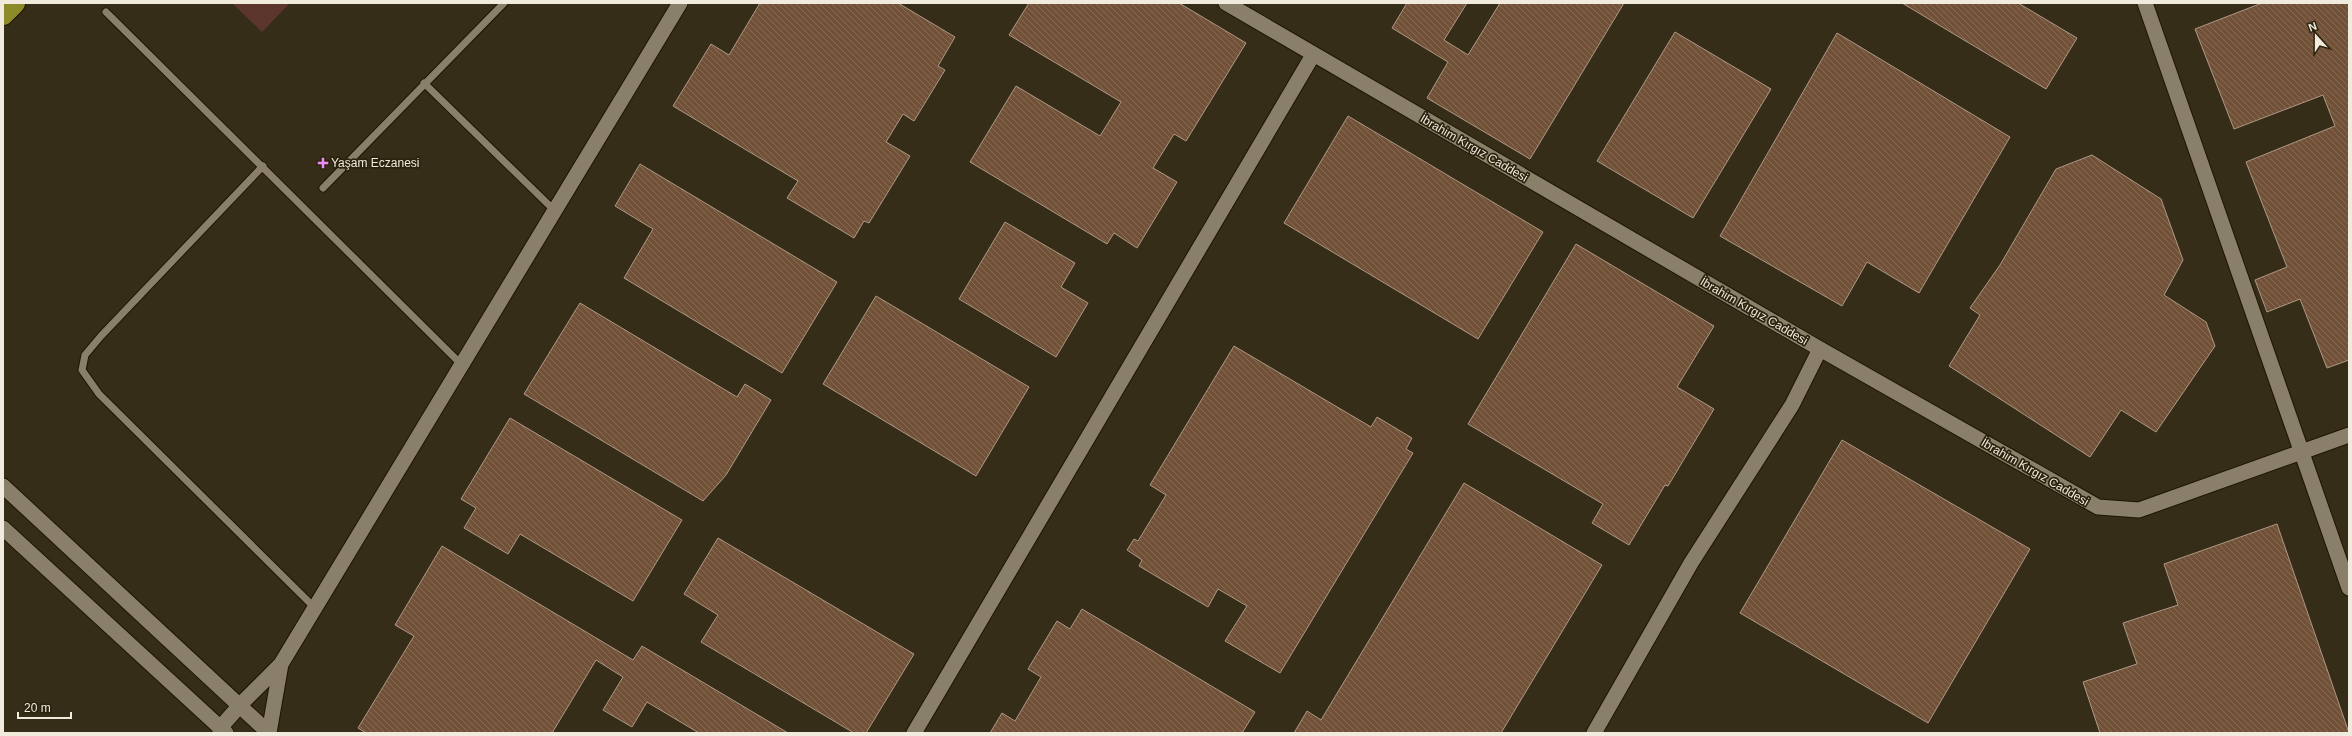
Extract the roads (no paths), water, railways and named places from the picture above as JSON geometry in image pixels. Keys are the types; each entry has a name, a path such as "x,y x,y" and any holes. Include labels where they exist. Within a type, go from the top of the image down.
{"highway":[{"path":"3,14 14,3"}],"street":[{"path":"3,528 222,731 241,704 281,664 680,3"},
{"name":"İbrahim Kırgız Caddesi","path":"1226,3 1820,349 2098,507 2139,510 2303,453 2349,435"},
{"path":"2144,3 2303,453 2349,588"},
{"path":"914,733 1313,55"},
{"path":"1594,733 1691,563 1792,405 1820,349"},
{"path":"3,486 241,704 269,733"},
{"path":"269,733 281,664"}],"lane":[{"path":"323,188 424,83 504,3"},
{"path":"106,12 462,365"},
{"path":"424,83 555,211"},
{"path":"263,166 97,341 85,355 82,370 99,394 316,608"}],"place":[{"name":"Yaşam Eczanesi","path":"323,163"}]}
